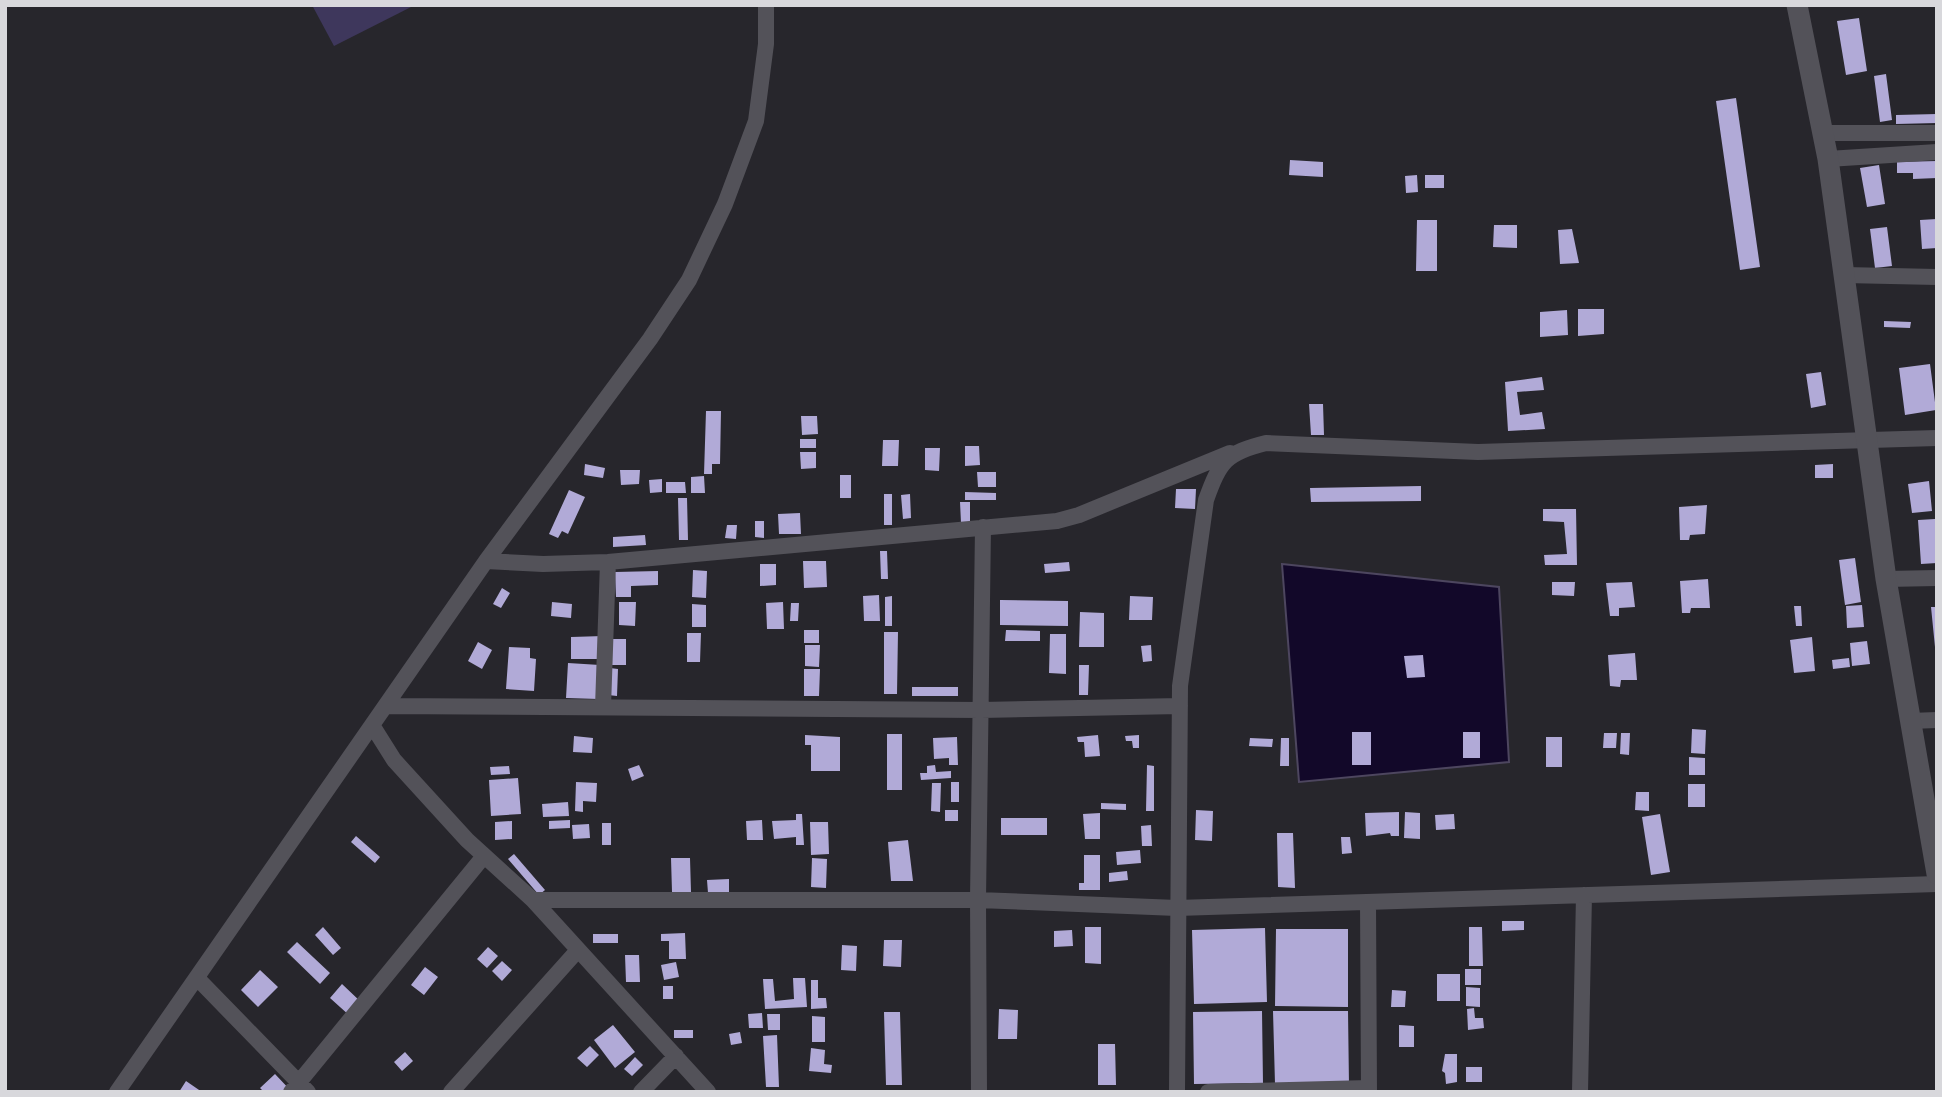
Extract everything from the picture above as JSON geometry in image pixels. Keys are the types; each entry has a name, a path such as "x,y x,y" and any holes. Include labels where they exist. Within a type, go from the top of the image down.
{"main road":[{"path":"1797,5 1824,133 1886,579 1937,874"}],"street":[{"path":"117,1092 486,561 650,339 689,280 725,204 755,121 766,44 766,5"},
{"path":"1824,133 1937,133"},
{"path":"1828,159 1937,152"},
{"path":"1844,275 1937,277"},
{"path":"486,561 543,564 608,562 1057,521 1236,451 1266,443 1478,452 1937,438"},
{"path":"1177,1092 1180,706 1206,500 1215,474 1236,451"},
{"path":"979,1092 978,901 983,527"},
{"path":"603,707 608,562"},
{"path":"1886,579 1937,578"},
{"path":"386,706 981,710 1180,706"},
{"path":"1910,720 1937,720"},
{"path":"372,725 394,760 484,856 533,900 708,1092"},
{"path":"197,978 300,1088 484,856"},
{"path":"533,900 978,901 1177,908 1937,884"},
{"path":"1580,1092 1584,895"},
{"path":"1208,1092 1368,1090 1368,902"},
{"path":"451,1092 578,950"},
{"path":"641,1092 676,1056"}],"shaded area":[{"path":"312,5 415,5 334,46"},
{"path":"1282,564 1499,587 1509,762 1299,782"}],"building":[{"path":"1859,18 1867,71 1846,75 1837,21"},
{"path":"1886,74 1892,120 1880,122 1874,76"},
{"path":"1736,98 1760,267 1740,270 1716,101"},
{"path":"1937,114 1937,123 1896,124 1896,115"},
{"path":"1290,160 1323,162 1323,177 1289,175"},
{"path":"1937,161 1937,178 1913,179 1913,173 1897,173 1897,162"},
{"path":"1879,165 1885,204 1867,207 1860,168"},
{"path":"1417,175 1418,192 1406,193 1405,176"},
{"path":"1425,175 1444,175 1444,188 1425,188"},
{"path":"1937,219 1937,248 1922,249 1920,220"},
{"path":"1417,220 1437,220 1437,271 1416,271"},
{"path":"1494,225 1517,225 1517,248 1493,247"},
{"path":"1887,227 1892,266 1875,268 1870,229"},
{"path":"1572,229 1579,263 1560,264 1558,230"},
{"path":"1578,309 1604,309 1604,334 1578,336"},
{"path":"1567,310 1568,335 1540,337 1540,312"},
{"path":"1884,321 1911,322 1910,328 1884,327"},
{"path":"1930,364 1936,410 1905,415 1899,368"},
{"path":"1821,372 1826,405 1811,408 1806,374"},
{"path":"1542,377 1544,390 1517,392 1520,415 1542,412 1545,429 1508,431 1505,382"},
{"path":"1309,404 1323,404 1324,435 1311,435"},
{"path":"706,411 721,411 720,464 712,464 712,474 704,474"},
{"path":"801,416 817,416 818,434 802,435"},
{"path":"800,439 816,439 816,448 800,448"},
{"path":"883,440 899,440 898,466 882,466"},
{"path":"965,446 979,446 980,465 965,466"},
{"path":"925,448 940,448 939,471 925,470"},
{"path":"800,452 816,452 816,468 801,469"},
{"path":"585,464 605,468 603,478 584,475"},
{"path":"1833,464 1833,478 1815,478 1815,465"},
{"path":"620,470 640,470 639,484 621,485"},
{"path":"977,472 996,472 996,487 978,487"},
{"path":"840,475 851,475 851,498 840,498"},
{"path":"704,476 705,493 691,493 691,477"},
{"path":"662,479 662,492 650,493 649,480"},
{"path":"1929,481 1932,511 1912,513 1908,484"},
{"path":"666,482 685,482 686,493 666,493"},
{"path":"1421,486 1421,501 1311,502 1310,488"},
{"path":"1176,489 1196,489 1195,509 1175,508"},
{"path":"569,490 585,497 568,534 562,531 558,538 549,534"},
{"path":"965,492 996,493 996,500 965,500"},
{"path":"884,494 892,494 892,525 884,525"},
{"path":"910,494 911,518 903,519 901,495"},
{"path":"678,498 687,498 688,540 679,540"},
{"path":"960,502 970,502 970,523 961,523"},
{"path":"1707,505 1705,534 1690,535 1689,540 1680,540 1679,507"},
{"path":"1543,509 1576,509 1577,565 1545,565 1544,555 1567,554 1564,522 1543,521"},
{"path":"800,513 801,534 779,534 778,514"},
{"path":"1935,519 1937,563 1921,564 1918,520"},
{"path":"755,521 764,521 764,538 755,537"},
{"path":"727,525 737,525 736,539 725,538"},
{"path":"645,535 646,545 613,547 613,537"},
{"path":"880,551 887,551 888,579 881,579"},
{"path":"1855,558 1861,602 1845,605 1839,560"},
{"path":"803,561 826,561 827,587 804,588"},
{"path":"1069,562 1070,571 1045,573 1044,564"},
{"path":"760,564 776,564 776,585 760,586"},
{"path":"693,570 707,571 706,598 692,597"},
{"path":"658,571 658,585 631,586 631,597 616,597 615,572"},
{"path":"1708,579 1710,608 1691,608 1690,613 1682,613 1680,581"},
{"path":"1552,582 1575,582 1574,596 1552,595"},
{"path":"1632,582 1635,607 1619,608 1619,616 1610,616 1606,583"},
{"path":"502,588 510,593 501,608 493,604"},
{"path":"879,595 880,621 864,621 863,596"},
{"path":"892,596 892,626 885,626 885,597"},
{"path":"1130,596 1153,597 1152,620 1129,620"},
{"path":"1000,600 1068,601 1068,626 1000,625"},
{"path":"552,602 572,604 571,618 551,616"},
{"path":"619,602 636,602 635,626 619,625"},
{"path":"783,602 784,629 767,629 766,603"},
{"path":"791,603 799,603 798,621 790,621"},
{"path":"692,604 706,605 706,627 692,627"},
{"path":"1862,605 1864,627 1847,628 1846,606"},
{"path":"1794,606 1801,606 1802,626 1796,626"},
{"path":"1931,607 1937,607 1937,647 1935,647"},
{"path":"1080,612 1104,613 1104,647 1079,647"},
{"path":"804,630 819,630 819,643 804,643"},
{"path":"1006,630 1040,631 1040,641 1005,641"},
{"path":"884,632 898,632 897,694 884,694"},
{"path":"687,633 701,633 700,662 687,662"},
{"path":"1050,634 1066,634 1066,674 1049,673"},
{"path":"603,636 604,659 571,659 571,637"},
{"path":"1812,637 1815,671 1794,673 1790,640"},
{"path":"611,639 626,639 626,665 612,665"},
{"path":"1867,641 1870,664 1852,666 1850,643"},
{"path":"478,642 492,650 482,669 468,661"},
{"path":"805,645 820,645 819,667 805,666"},
{"path":"1151,645 1152,661 1143,662 1141,646"},
{"path":"509,647 530,648 530,658 536,659 534,691 506,689"},
{"path":"1635,653 1637,680 1621,680 1620,687 1610,686 1608,655"},
{"path":"1423,655 1425,677 1407,678 1404,656"},
{"path":"1849,658 1850,667 1833,669 1832,660"},
{"path":"568,663 600,665 598,699 566,698"},
{"path":"1079,665 1089,665 1088,695 1079,695"},
{"path":"610,668 618,669 617,696 608,695"},
{"path":"804,669 820,669 819,696 804,696"},
{"path":"912,687 958,687 958,696 912,696"},
{"path":"1692,729 1706,730 1705,754 1691,753"},
{"path":"1352,732 1371,732 1371,765 1352,765"},
{"path":"1463,732 1480,732 1480,758 1463,758"},
{"path":"1604,733 1617,733 1616,748 1603,748"},
{"path":"1621,733 1630,733 1629,755 1620,754"},
{"path":"887,734 902,734 902,790 887,790"},
{"path":"805,735 840,737 840,771 811,771 811,745 805,745"},
{"path":"1098,735 1100,756 1085,757 1084,742 1078,742 1077,737"},
{"path":"1139,735 1139,748 1133,748 1132,741 1126,741 1125,736"},
{"path":"574,736 593,738 592,753 573,752"},
{"path":"957,737 958,765 949,765 949,758 934,759 933,738"},
{"path":"1546,737 1562,737 1562,767 1546,767"},
{"path":"1250,738 1273,739 1272,747 1249,746"},
{"path":"1281,738 1289,738 1289,766 1280,766"},
{"path":"1689,757 1705,758 1705,775 1689,775"},
{"path":"639,765 644,776 632,781 628,769"},
{"path":"935,765 936,772 951,771 951,778 921,780 920,773 927,773 927,766"},
{"path":"1147,765 1154,766 1154,811 1146,811"},
{"path":"509,766 510,774 491,775 490,767"},
{"path":"518,778 521,814 491,816 489,780"},
{"path":"576,782 597,783 596,802 583,801 583,812 575,811"},
{"path":"951,782 959,782 959,802 951,802"},
{"path":"932,783 941,783 940,812 931,811"},
{"path":"1688,784 1705,784 1705,807 1688,807"},
{"path":"1636,792 1649,792 1649,811 1635,810"},
{"path":"568,802 569,816 543,817 542,804"},
{"path":"1101,803 1126,804 1126,810 1101,809"},
{"path":"945,810 958,810 958,821 945,821"},
{"path":"1196,810 1213,811 1212,841 1195,840"},
{"path":"1399,812 1399,836 1391,836 1390,833 1366,836 1365,813"},
{"path":"1405,812 1420,813 1420,839 1404,838"},
{"path":"1100,813 1100,839 1085,839 1083,814"},
{"path":"796,814 802,814 804,845 796,845 796,837 774,839 772,821 796,820"},
{"path":"1454,814 1455,829 1436,830 1435,815"},
{"path":"1660,814 1670,872 1651,875 1642,817"},
{"path":"1001,818 1047,818 1047,835 1001,835"},
{"path":"570,820 570,828 549,829 549,821"},
{"path":"762,820 763,840 747,840 746,821"},
{"path":"512,821 512,839 495,840 495,822"},
{"path":"810,822 828,822 829,854 811,855"},
{"path":"602,823 611,823 611,845 602,845"},
{"path":"589,824 590,838 573,839 572,825"},
{"path":"1151,825 1152,846 1142,846 1141,826"},
{"path":"1277,833 1293,833 1295,888 1278,887"},
{"path":"356,836 380,857 375,863 351,842"},
{"path":"1341,837 1350,837 1352,853 1342,854"},
{"path":"908,840 913,881 891,881 888,842"},
{"path":"1140,850 1141,863 1117,865 1116,852"},
{"path":"514,854 545,890 539,895 508,859"},
{"path":"1084,855 1100,855 1100,890 1079,890 1079,883 1084,883"},
{"path":"671,858 690,858 691,892 672,892"},
{"path":"812,858 827,859 826,888 811,887"},
{"path":"1127,871 1128,880 1109,882 1109,873"},
{"path":"729,879 729,892 708,893 707,880"},
{"path":"1502,921 1524,921 1524,930 1502,931"},
{"path":"323,927 341,948 333,955 315,935"},
{"path":"1085,927 1101,927 1101,964 1085,963"},
{"path":"1469,927 1482,927 1483,966 1469,966"},
{"path":"1265,928 1267,1002 1194,1004 1192,930"},
{"path":"1276,929 1348,929 1348,1007 1275,1006"},
{"path":"1072,930 1073,946 1054,947 1054,931"},
{"path":"685,933 686,959 669,959 669,941 661,941 661,934"},
{"path":"593,934 618,934 618,943 593,943"},
{"path":"884,940 902,940 901,967 883,966"},
{"path":"297,942 330,973 320,984 287,952"},
{"path":"842,945 857,946 856,971 841,970"},
{"path":"488,947 498,956 487,968 477,959"},
{"path":"625,955 639,955 640,982 626,982"},
{"path":"502,961 512,970 502,981 492,971"},
{"path":"676,962 679,977 664,980 661,965"},
{"path":"425,967 438,977 424,995 411,985"},
{"path":"1465,969 1481,969 1481,985 1465,985"},
{"path":"260,970 278,987 258,1007 241,990"},
{"path":"1437,974 1460,974 1460,1001 1437,1001"},
{"path":"793,978 805,978 807,1007 765,1009 763,979 773,979 775,1001 794,999"},
{"path":"811,980 818,980 818,998 826,998 827,1008 811,1009"},
{"path":"342,984 362,1003 350,1016 330,998"},
{"path":"663,986 673,986 673,999 663,999"},
{"path":"1466,987 1480,988 1480,1007 1466,1006"},
{"path":"1392,990 1406,991 1405,1007 1391,1007"},
{"path":"1474,1008 1475,1018 1483,1018 1484,1028 1468,1030 1467,1009"},
{"path":"999,1009 1018,1010 1017,1039 998,1039"},
{"path":"1262,1011 1263,1083 1194,1084 1193,1012"},
{"path":"1273,1011 1348,1011 1349,1085 1275,1084"},
{"path":"884,1012 900,1012 902,1085 886,1085"},
{"path":"762,1013 763,1028 749,1028 748,1014"},
{"path":"767,1014 780,1014 780,1030 768,1030"},
{"path":"812,1016 825,1017 825,1042 812,1042"},
{"path":"613,1025 635,1052 615,1068 594,1040"},
{"path":"1399,1025 1414,1026 1414,1047 1399,1047"},
{"path":"674,1030 693,1030 693,1038 674,1038"},
{"path":"740,1032 742,1043 731,1045 729,1034"},
{"path":"777,1035 779,1087 766,1087 763,1036"},
{"path":"1098,1044 1115,1044 1116,1085 1098,1085"},
{"path":"590,1046 599,1055 587,1067 577,1058"},
{"path":"811,1048 825,1050 824,1064 832,1065 831,1073 809,1071"},
{"path":"405,1052 413,1061 402,1071 394,1062"},
{"path":"1445,1054 1457,1054 1457,1082 1446,1084 1445,1073 1442,1071"},
{"path":"635,1057 643,1065 632,1076 624,1069"},
{"path":"1466,1067 1482,1067 1482,1082 1466,1082"},
{"path":"275,1074 292,1092 264,1092 260,1088"},
{"path":"186,1081 202,1092 179,1092"}]}
